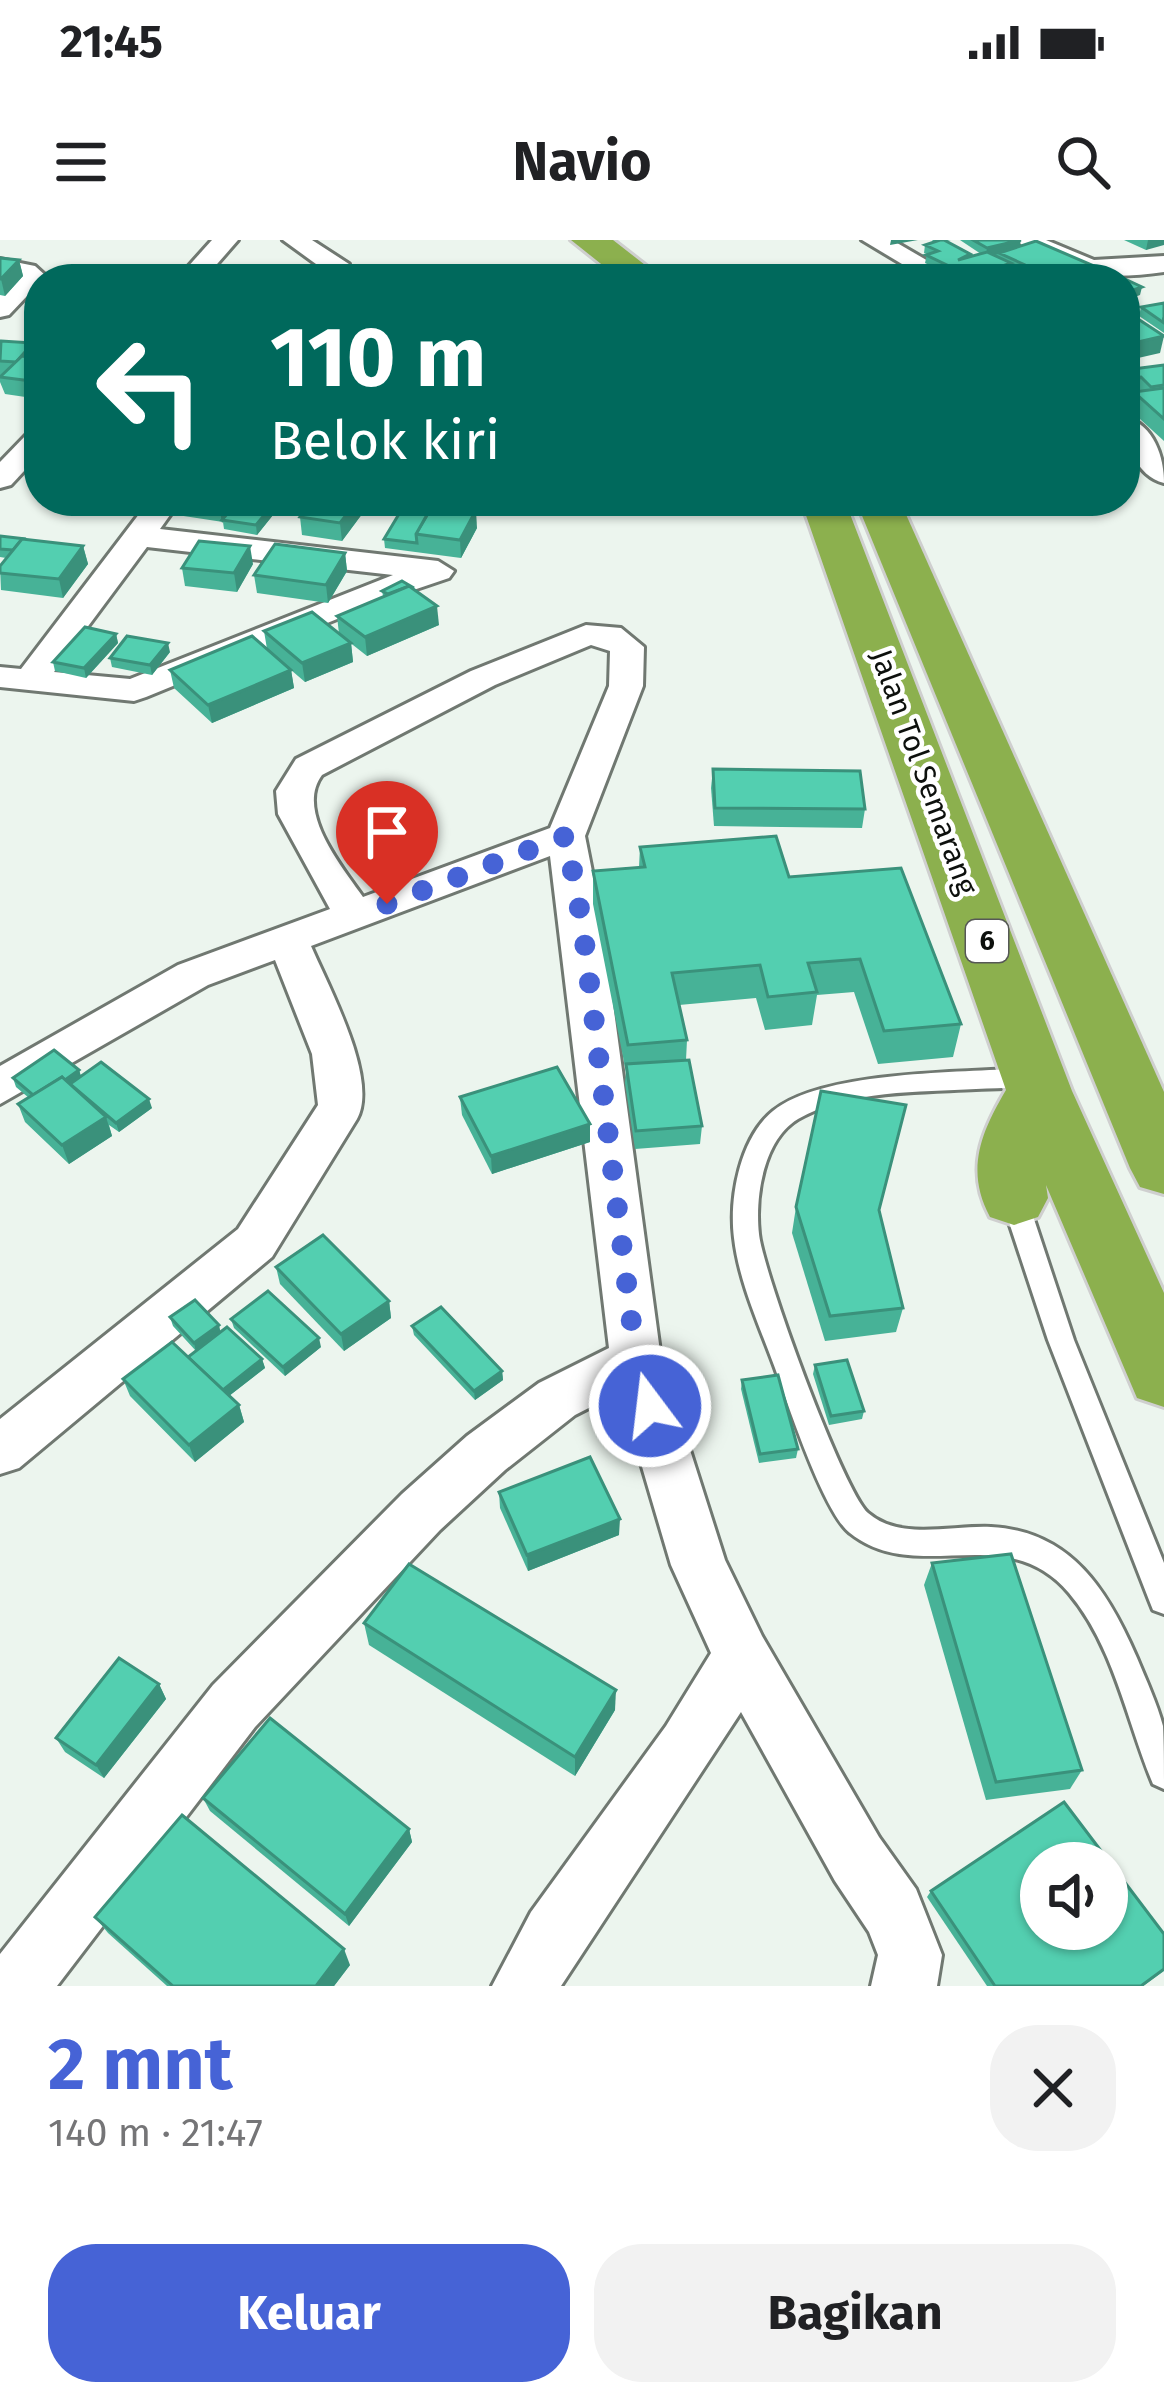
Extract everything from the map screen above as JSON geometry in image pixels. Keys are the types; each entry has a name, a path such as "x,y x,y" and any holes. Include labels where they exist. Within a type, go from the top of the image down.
{"highway":[{"path":"589,240 641,264"},
{"name":"Jalan Tol Semarang","path":"828,516 1036,1084 1164,1376"},
{"name":"Jalan Tol Semarang","path":"884,516 1164,1168"},
{"path":"1014,1198 1008,1167 1013,1136 1036,1084"}],"street":[{"path":"204,264 226,240"},
{"path":"295,240 334,264"},
{"path":"874,240 918,264"},
{"path":"1030,240 1082,264"},
{"path":"0,309 24,285"},
{"path":"1140,444 1164,474"},
{"path":"0,479 24,453"},
{"path":"15,678 153,516"},
{"path":"137,536 438,571"},
{"path":"15,678 134,689 476,558"},
{"path":"356,918 315,850 293,799 309,767 483,678 586,635 609,635 627,647 626,686 566,836 582,922 636,1359 699,1565 742,1656 857,1859 893,1912 910,1955 904,1986"},
{"path":"0,1087 193,975 566,836"},
{"path":"0,1451 255,1243 341,1107 334,1054 289,943"},
{"path":"16,1986 234,1706 421,1512 486,1453 557,1399 636,1359"},
{"path":"525,1986 554,1936 687,1747 742,1656"}],"lane":[{"path":"1036,1084 818,1096 780,1118 759,1152 746,1202 746,1238 785,1366 852,1518 873,1537 902,1542 977,1537 1030,1545 1050,1554 1079,1581 1108,1628 1164,1773"},
{"path":"1014,1198 1061,1340 1164,1600"}],"building":[{"path":"944,240 970,254 958,260 987,252 1011,263 945,264 926,255 938,251 925,245"},
{"path":"973,240 1021,240 987,248"},
{"path":"1036,241 1089,264 1023,264 999,253"},
{"path":"0,258 19,260 1,279 0,279"},
{"path":"1164,303 1164,323 1141,307"},
{"path":"1140,320 1164,336 1140,342"},
{"path":"1,341 24,342 24,353 16,362 0,361"},
{"path":"22,356 24,356 24,380 0,377"},
{"path":"1164,365 1164,385 1151,387 1140,377 1140,368"},
{"path":"1164,388 1164,419 1140,397 1140,391"},
{"path":"225,516 264,516 256,525 222,520"},
{"path":"301,516 345,516 340,523"},
{"path":"398,516 426,516 416,534 417,543 384,539"},
{"path":"427,516 473,516 460,540 416,534"},
{"path":"0,536 26,539 13,550 0,549"},
{"path":"22,539 83,546 59,579 0,573 0,566"},
{"path":"199,541 250,546 234,573 182,568"},
{"path":"275,544 345,553 326,585 254,575"},
{"path":"402,581 414,588 382,591"},
{"path":"409,586 437,606 365,637 337,616"},
{"path":"312,612 351,643 302,663 264,631"},
{"path":"85,627 116,634 84,668 53,662"},
{"path":"127,636 168,643 150,665 110,658"},
{"path":"252,636 291,670 208,705 170,670"},
{"path":"713,769 860,771 865,809 715,808"},
{"path":"776,836 789,877 901,868 961,1024 884,1031 860,959 808,963 817,992 768,997 760,965 672,973 687,1040 628,1045 593,871 645,867 640,847"},
{"path":"54,1050 79,1070 33,1095 13,1078"},
{"path":"689,1060 702,1126 636,1131 626,1064"},
{"path":"101,1062 149,1099 116,1123 70,1084"},
{"path":"557,1067 590,1124 491,1156 460,1097"},
{"path":"62,1077 106,1117 62,1145 18,1104"},
{"path":"821,1091 906,1105 879,1210 903,1308 830,1316 796,1207"},
{"path":"323,1235 389,1301 341,1334 276,1267"},
{"path":"268,1291 319,1338 283,1367 231,1319"},
{"path":"195,1300 219,1325 194,1343 170,1317"},
{"path":"441,1307 502,1371 474,1391 412,1326"},
{"path":"227,1327 262,1359 223,1390 188,1357"},
{"path":"172,1342 239,1405 189,1445 123,1379"},
{"path":"847,1360 864,1411 831,1416 815,1365"},
{"path":"778,1375 798,1449 760,1454 742,1380"},
{"path":"590,1457 620,1519 527,1555 499,1492"},
{"path":"1011,1554 1082,1770 996,1782 932,1563"},
{"path":"409,1564 616,1690 575,1757 364,1623"},
{"path":"119,1658 159,1684 96,1765 56,1738"},
{"path":"270,1718 409,1829 345,1914 203,1798"},
{"path":"1064,1802 1094,1842 1020,1842 1020,1950 1128,1950 1128,1886 1164,1934 1164,1969 1141,1986 995,1986 931,1891"},
{"path":"182,1815 344,1949 316,1986 173,1986 95,1917"}],"route":[{"path":"387,904 566,836 582,922 636,1359 650,1406"}]}
